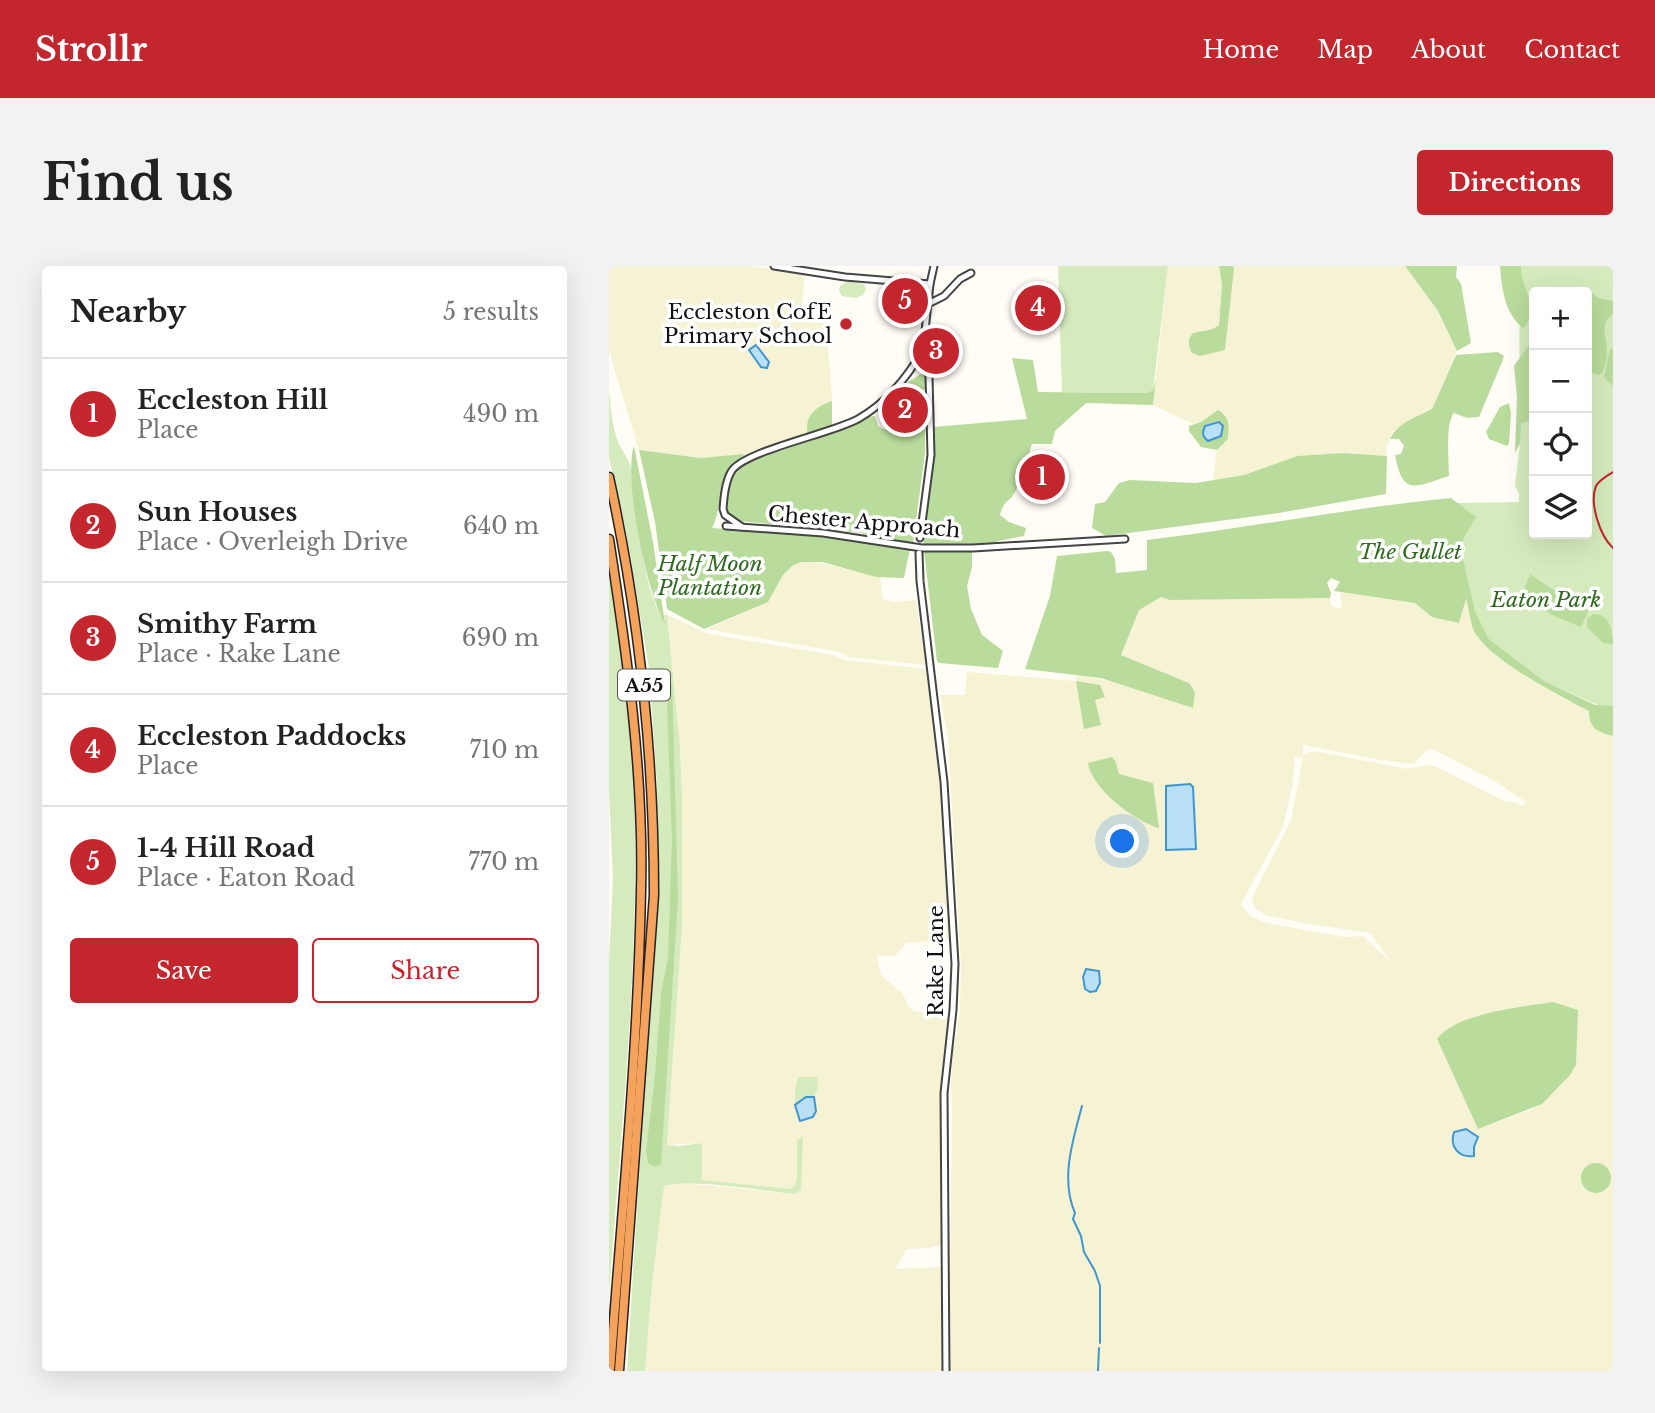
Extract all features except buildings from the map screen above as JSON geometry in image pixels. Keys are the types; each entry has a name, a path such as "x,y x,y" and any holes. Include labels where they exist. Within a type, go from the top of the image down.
{"highway":[{"name":"A55","path":"609,477 623,540 642,670 654,831 654,895 620,1371"},
{"name":"A55","path":"609,539 630,678 639,801 641,890 633,1058 610,1371"}],"street":[{"path":"774,266 845,277 930,284"},
{"path":"920,538 931,455 929,377 923,350 934,267"},
{"path":"928,304 949,292 960,279 971,273"},
{"path":"743,527 725,515 723,509 731,471 741,461 754,454 779,448 859,418 894,390 908,375 923,350"},
{"name":"Chester Approach","path":"726,526 823,533 922,548 986,548 1125,539"},
{"name":"Rake Lane","path":"919,553 944,782 955,960 953,1010 944,1093 946,1371"}],"shaded area":[{"path":"609,266 751,266 805,274 801,315 829,318 828,349 832,401 825,403 808,435 754,454 701,458 639,450 609,351"},
{"path":"1168,266 1219,266 1222,285 1219,325 1203,330 1225,350 1233,266 1405,266 1438,311 1457,351 1432,409 1393,431 1386,448 1387,456 1342,453 1297,456 1244,475 1213,480 1217,450 1222,447 1218,410 1201,422 1193,424 1153,405"},
{"path":"811,561 880,577 883,599 893,602 916,600 926,665 848,657 840,652 707,629 768,602 783,575 792,566"},
{"path":"1340,592 1415,603 1459,622 1466,597 1477,635 1485,643 1527,677 1590,711 1603,733 1613,736 1613,1371 949,1371 951,1087 952,1059 960,1012 961,966 948,737 940,695 965,695 967,672 1076,681 1077,674 1123,684 1193,708 1189,683 1121,655 1139,610 1161,597 1170,600 1330,598 1331,605 1339,609 1342,605","holes":["1303,745 1413,764 1427,750 1432,749 1493,780 1526,802 1521,806 1506,802 1437,767 1429,765 1408,769 1320,752 1309,752 1303,756","1295,756 1303,758 1291,820 1254,894 1252,901 1256,909 1265,915 1370,933 1391,962 1363,936 1344,937 1267,923 1251,917 1241,904 1283,827 1293,782","1553,1003 1572,1010 1576,1065 1533,1109 1478,1129 1437,1039 1475,1016"]},
{"path":"667,615 709,634 834,655 844,660 926,669 937,753 950,940 906,943 895,956 877,956 881,975 903,994 908,1006 914,1011 948,1017 941,1075 941,1245 907,1249 895,1269 940,1267 943,1371 645,1371 664,1186 674,1183 695,1184 796,1194 801,1190 801,1162 797,1140 797,1181 792,1189 702,1180 702,1143 667,1145 682,926 680,746","holes":["818,1089 814,1097 816,1111 796,1111 795,1091"]}],"green space":[{"path":"1058,266 1168,266 1153,390 1147,393 1062,392"},
{"path":"1219,266 1233,266 1234,269 1225,350 1200,356 1192,353 1189,340 1193,333 1219,325 1222,285"},
{"path":"1405,266 1457,266 1456,277 1461,284 1471,343 1457,351 1438,311"},
{"path":"1500,266 1521,266 1529,301 1529,318 1523,328 1512,315 1503,292"},
{"name":"Eaton Park","path":"1519,266 1613,266 1613,712 1544,681 1489,639 1475,611 1460,545 1457,503 1519,502 1515,486 1520,443"},
{"path":"848,281 864,284 866,289 863,295 856,298 842,296 840,286"},
{"path":"1592,293 1598,298 1613,301 1613,314 1608,318 1605,328 1607,358 1602,373 1598,375 1592,372"},
{"path":"1529,345 1529,421 1521,423 1520,443 1515,453 1517,397 1514,366"},
{"path":"1610,348 1613,349 1613,386 1604,378"},
{"path":"1498,352 1504,356 1479,417 1467,418 1454,413 1451,418 1448,433 1449,476 1420,485 1407,483 1398,469 1395,455 1401,454 1404,446 1399,439 1390,439 1394,433 1408,421 1432,409 1456,355"},
{"path":"1012,358 1033,360 1038,392 1147,393 1153,390 1156,378 1153,405 1086,403 1055,431 1052,444 1032,444 1018,486 1003,506 1000,515 1009,522 1026,528 1024,536 991,545 923,545 934,459 933,427 1027,419"},
{"path":"924,372 926,387 922,392 911,395 907,390 908,382"},
{"path":"609,391 615,431 631,468 651,591 665,621 664,615 667,615 680,746 682,926 667,1145 702,1143 702,1180 791,1189 797,1181 797,1140 803,1136 801,1190 796,1194 709,1184 664,1186 645,1371 627,1371 656,903 657,783 649,668 625,526 609,458"},
{"path":"832,401 832,426 808,435 807,423 812,413"},
{"path":"1509,403 1511,413 1507,446 1489,439 1486,432 1500,407"},
{"path":"1218,410 1227,419 1228,439 1217,450 1201,447 1189,431 1189,426 1201,422"},
{"path":"875,416 878,426 889,431 907,433 925,429 925,453 913,543 861,533 728,520 724,517 729,480 746,461 783,450 862,418"},
{"path":"634,446 653,542 665,624 644,563 634,509 631,462"},
{"name":"Half Moon Plantation","path":"639,450 701,458 744,454 725,483 712,528 803,534 910,548 904,578 876,577 822,562 801,562 783,575 768,602 704,629 667,609 655,522"},
{"path":"1342,453 1387,456 1386,494 1279,513 1106,536 1092,528 1095,504 1105,502 1119,483 1130,480 1196,483 1244,475 1297,456"},
{"name":"The Gullet","path":"1451,498 1476,517 1460,545 1475,611 1489,639 1544,681 1595,705 1613,706 1613,736 1595,728 1589,711 1526,676 1482,642 1471,623 1466,599 1459,623 1432,617 1415,603 1334,591 1340,582 1331,578 1327,583 1330,598 1170,600 1161,597 1139,610 1121,655 1189,683 1195,692 1193,708 1101,678 1025,669 1050,596 1057,556 1107,551 1111,552 1115,559 1116,573 1147,570 1147,540"},
{"path":"924,551 972,552 972,567 967,586 971,609 982,635 1003,651 998,668 937,661"},
{"path":"609,574 633,768 635,891 631,1006 609,1295 609,961 613,878 609,793"},
{"path":"1530,574 1561,595 1590,607 1581,627 1552,615 1522,596"},
{"path":"1593,614 1603,617 1609,624 1613,644 1603,643 1587,627 1587,619"},
{"path":"672,680 678,899 661,1165 655,1167 648,1163 646,1151 661,994 668,958 672,838 667,706"},
{"path":"1076,681 1100,685 1105,697 1095,700 1101,725 1084,729"},
{"path":"1112,757 1119,774 1153,783 1159,828 1138,819 1116,803 1097,783 1088,763"},
{"path":"1553,1002 1578,1010 1576,1065 1542,1104 1478,1129 1437,1039 1446,1030 1474,1017"},
{"path":"798,1077 817,1077 818,1089 814,1097 806,1098 795,1105 795,1091"},
{"path":"1596,1163 1607,1167 1611,1178 1607,1189 1596,1193 1585,1189 1581,1178 1585,1167"}],"water":[{"path":"756,345 769,362 767,368 761,367 749,350"},
{"path":"1219,422 1223,426 1221,436 1208,441 1203,434 1205,426"},
{"path":"1190,784 1193,787 1196,849 1166,850 1166,786"},
{"path":"1086,969 1099,971 1100,983 1096,991 1085,989 1083,977"},
{"path":"806,1097 814,1097 816,1111 813,1117 800,1121 795,1105"},
{"path":"1466,1129 1478,1137 1474,1156 1464,1155 1454,1147 1454,1132"}],"waterway":[{"path":"1082,1106 1070,1160 1069,1187 1075,1213 1073,1219 1081,1236 1084,1252 1100,1286 1100,1343"},
{"path":"1098,1371 1099,1348"}],"railway":[{"path":"1613,472 1597,484 1594,493 1600,528 1613,548"}],"place":[{"name":"1-4 Hill Road","path":"905,301"},
{"name":"Eccleston Paddocks","path":"1038,308"},
{"name":"Eccleston CofE Primary School","path":"846,324"},
{"name":"Smithy Farm","path":"936,351"},
{"name":"Sun Houses","path":"905,410"},
{"name":"Eccleston Hill","path":"1042,477"}]}
